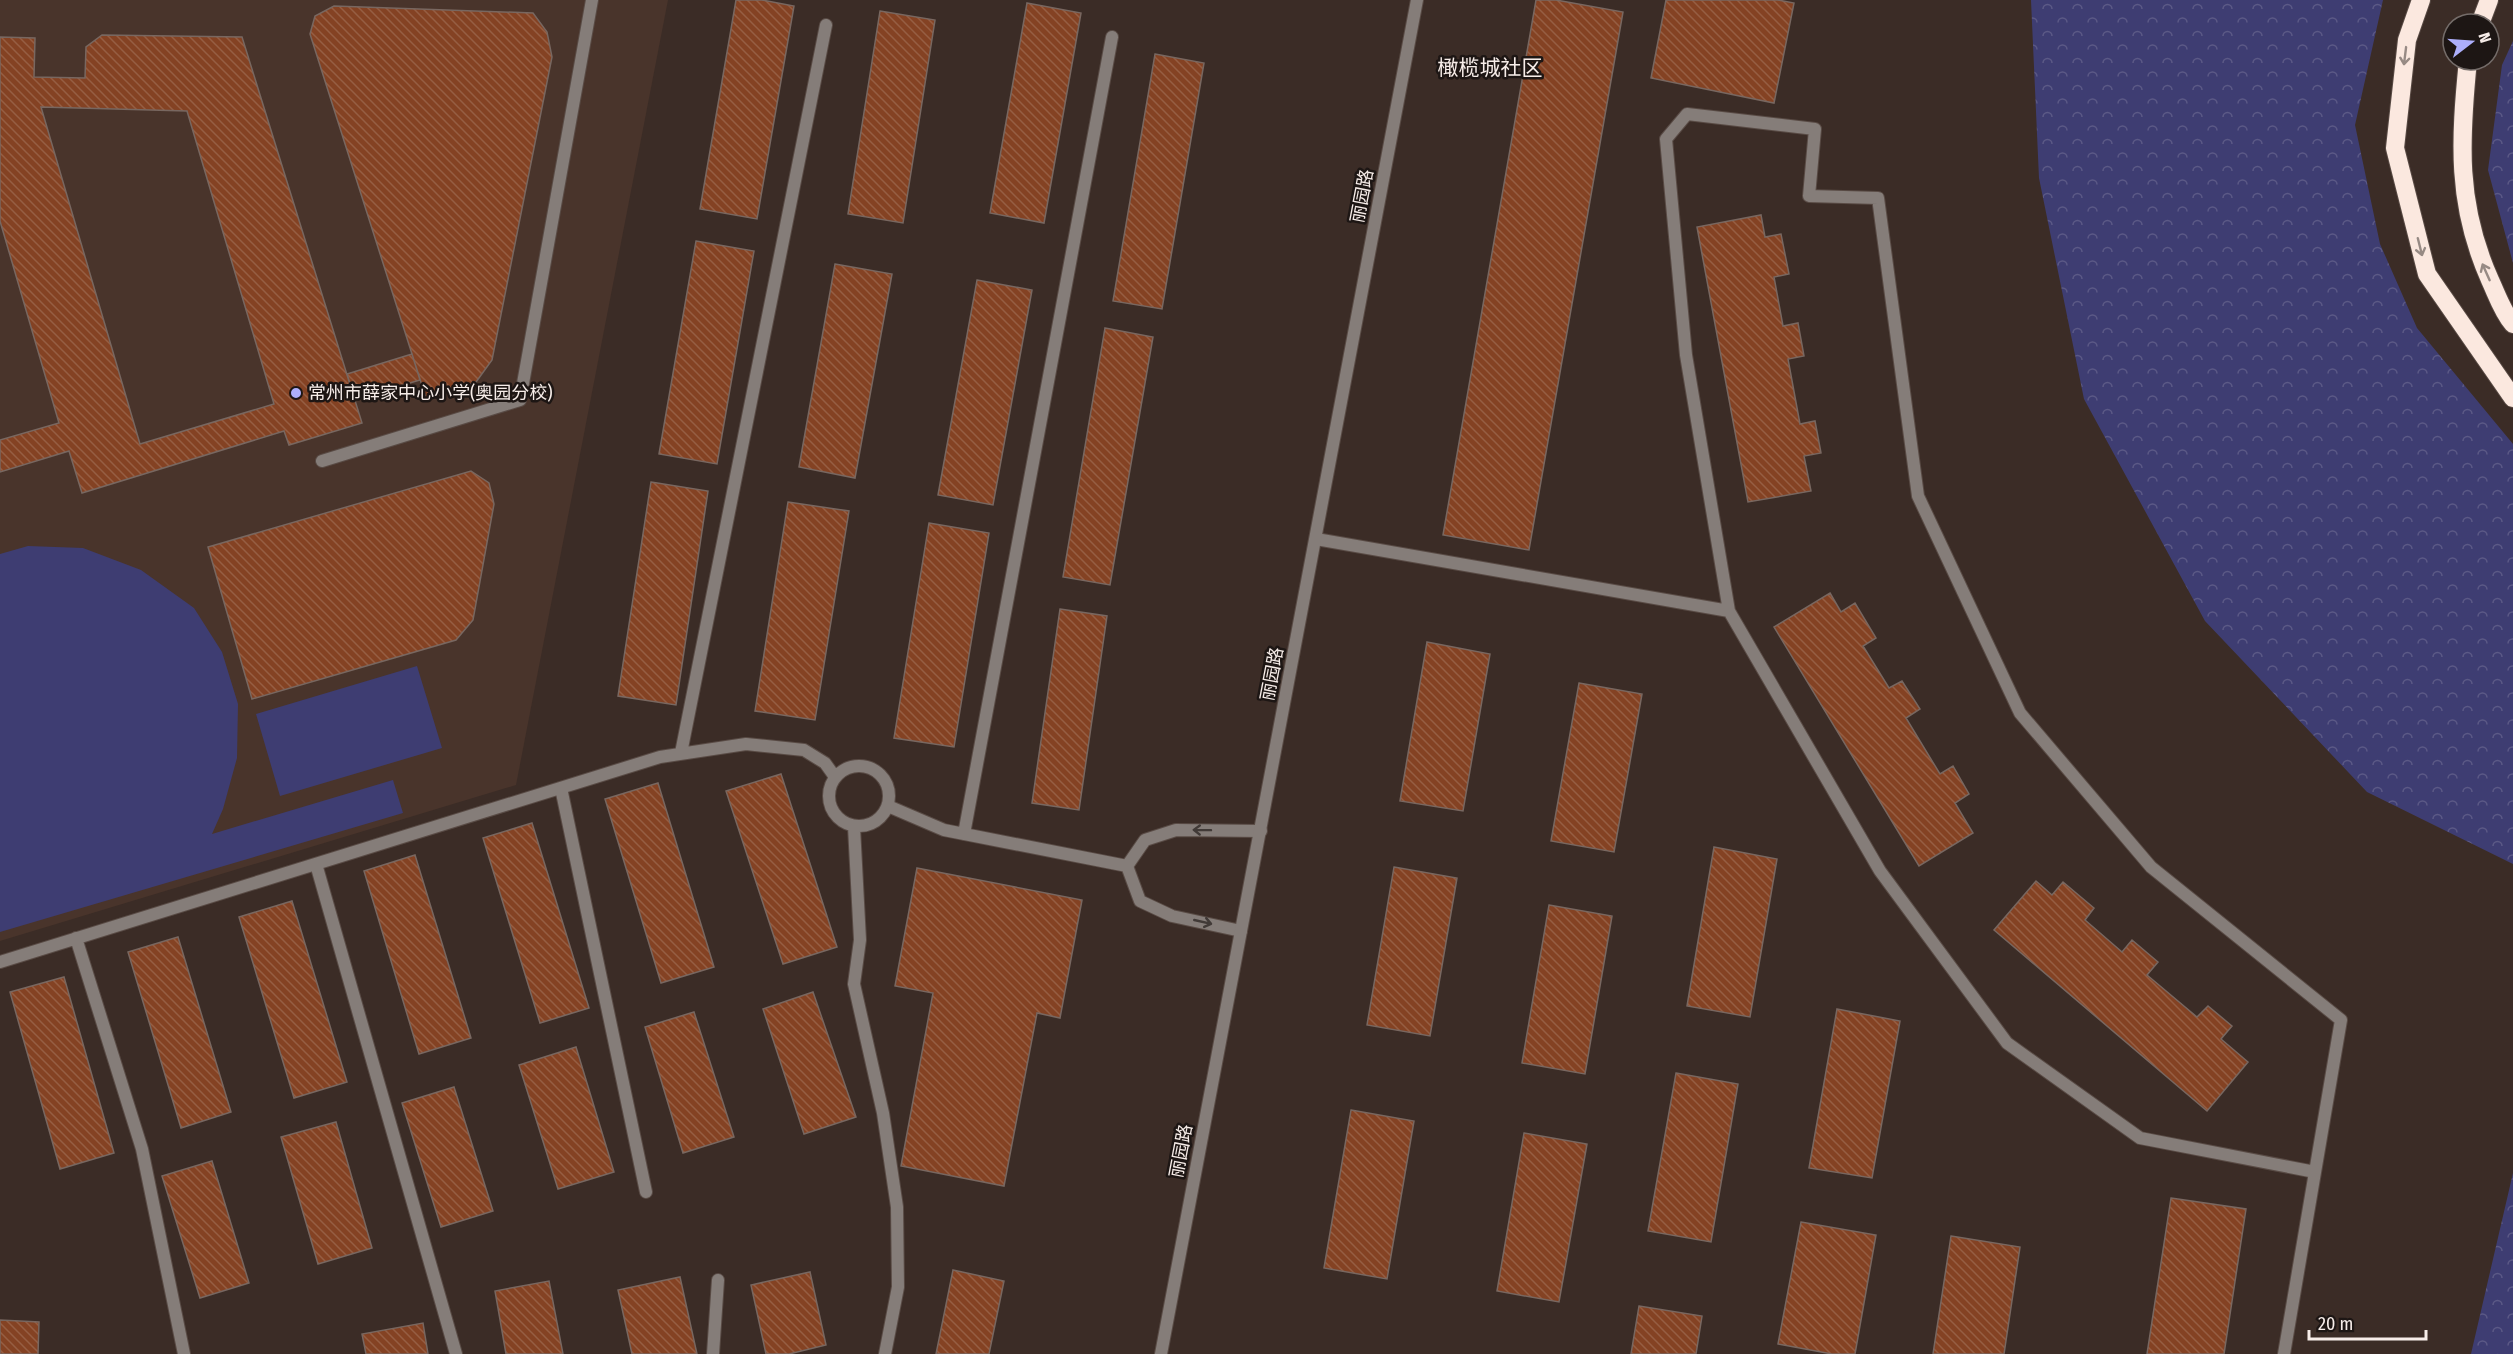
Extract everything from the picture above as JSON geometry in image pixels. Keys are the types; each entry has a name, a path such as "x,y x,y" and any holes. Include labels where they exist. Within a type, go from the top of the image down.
{"highway":[{"path":"2421,0 2407,40 2395,148 2427,274 2512,397"},
{"path":"2467,72 2462,119 2463,184 2477,252 2505,314 2513,324"}],"street":[{"path":"322,461 520,400 592,0"},
{"name":"丽园路","path":"1161,1354 1417,0"},
{"path":"681,753 826,25"},
{"path":"964,834 1112,37"},
{"path":"2284,1354 2315,1172 2340,1020 2151,867 2020,713 1918,496 1878,198 1809,196 1815,129 1687,114 1666,139 1686,355 1729,611 1880,870 2007,1043 2140,1138 2315,1172"},
{"path":"1316,539 1729,611"},
{"path":"0,962 660,757 746,744 804,750 825,763 835,777"},
{"path":"854,765 874,769 889,785 888,806 875,823 854,827 836,817 832,807 829,796 835,777 854,765"},
{"path":"561,788 645,1192"},
{"path":"888,806 944,830 1127,866"},
{"path":"854,827 860,940 854,984 883,1113 897,1208 898,1287 885,1354"},
{"path":"1127,866 1145,840 1176,830 1261,831"},
{"path":"316,864 456,1354"},
{"path":"1127,866 1140,901 1172,916 1241,931"},
{"path":"76,938 142,1149 184,1354"},
{"path":"713,1354 718,1280"}],"shaded area":[{"name":"常州市薛家中心小学(奥园分校)","path":"0,0 668,0 516,785 0,941"}],"green space":[{"path":"2031,0 2383,0 2355,125 2380,244 2417,328 2513,444 2513,864 2367,792 2205,621 2084,399 2039,178"},
{"path":"2513,41 2513,263 2488,170 2502,65"},
{"path":"28,546 83,548 141,570 194,608 222,652 238,704 237,758 223,809 212,834 393,780 403,813 0,932 0,554"},
{"path":"417,666 442,748 280,796 256,714"},
{"path":"2513,1173 2513,1354 2471,1354"}],"building":[{"path":"736,0 762,0 794,6 757,219 700,209"},
{"path":"1536,0 1556,0 1623,12 1529,550 1443,535"},
{"path":"1666,0 1778,0 1794,3 1774,103 1651,78"},
{"path":"1027,3 1081,13 1044,223 990,213"},
{"path":"334,6 533,13 547,32 552,57 492,360 476,382 426,398 310,34 315,16"},
{"path":"880,11 935,20 903,223 848,214"},
{"path":"102,35 242,37 362,423 289,445 284,431 82,493 69,451 0,472 0,440 59,423 0,221 0,37 35,38 34,77 85,78 86,47","holes":["41,107 187,111 274,404 140,444"]},
{"path":"1155,54 1204,63 1162,309 1113,301"},
{"path":"1761,215 1765,237 1781,234 1789,274 1774,277 1783,326 1798,323 1804,356 1788,359 1800,424 1815,421 1821,453 1804,456 1811,491 1748,502 1697,227"},
{"path":"696,241 754,251 717,464 659,454"},
{"path":"835,264 892,274 855,478 799,467"},
{"path":"977,280 1032,290 993,505 938,495"},
{"path":"1105,328 1153,337 1110,585 1063,577"},
{"path":"412,354 420,380 355,399 347,374"},
{"path":"471,471 489,483 494,504 473,620 456,640 252,699 208,547"},
{"path":"651,482 708,491 676,705 618,696"},
{"path":"788,502 849,511 815,720 755,711"},
{"path":"929,523 989,533 954,747 894,738"},
{"path":"1830,593 1841,612 1855,603 1876,638 1863,646 1889,688 1902,681 1920,709 1906,718 1940,774 1953,766 1969,794 1955,803 1973,833 1919,866 1774,627"},
{"path":"1060,609 1107,616 1079,810 1032,803"},
{"path":"1427,642 1490,654 1463,811 1400,801"},
{"path":"1579,683 1642,694 1614,852 1551,841"},
{"path":"781,774 837,947 783,964 726,791"},
{"path":"658,783 714,967 661,983 605,799"},
{"path":"532,823 589,1008 540,1023 483,838"},
{"path":"1714,847 1777,859 1750,1017 1687,1006"},
{"path":"415,855 471,1038 419,1054 364,871"},
{"path":"1394,867 1457,878 1430,1036 1367,1025"},
{"path":"917,868 1082,900 1060,1018 1037,1013 1004,1186 901,1166 933,993 895,986"},
{"path":"2036,881 2052,895 2063,882 2094,908 2085,920 2122,952 2132,940 2158,962 2147,975 2197,1017 2208,1006 2232,1026 2221,1039 2248,1062 2207,1111 1994,930"},
{"path":"292,901 347,1082 294,1098 239,917"},
{"path":"1549,905 1612,916 1585,1074 1522,1063"},
{"path":"178,937 231,1112 181,1128 128,952"},
{"path":"64,977 114,1153 60,1169 10,992"},
{"path":"813,992 856,1117 804,1134 763,1009"},
{"path":"1837,1009 1900,1021 1872,1178 1809,1168"},
{"path":"694,1012 734,1137 683,1153 645,1027"},
{"path":"576,1047 614,1172 558,1189 519,1065"},
{"path":"1676,1073 1738,1084 1711,1242 1648,1231"},
{"path":"454,1087 493,1211 441,1227 402,1103"},
{"path":"1351,1110 1414,1121 1387,1279 1324,1268"},
{"path":"336,1122 372,1248 318,1264 281,1137"},
{"path":"1524,1133 1587,1144 1559,1302 1497,1291"},
{"path":"212,1161 249,1283 200,1298 162,1176"},
{"path":"2171,1198 2246,1209 2224,1354 2147,1354"},
{"path":"1801,1222 1876,1235 1855,1354 1832,1354 1778,1344"},
{"path":"1951,1236 2020,1247 2004,1354 1933,1354"},
{"path":"953,1270 1004,1281 989,1354 936,1354"},
{"path":"810,1272 826,1345 789,1354 766,1354 751,1285"},
{"path":"680,1277 697,1354 632,1354 618,1290"},
{"path":"549,1281 563,1354 506,1354 495,1291"},
{"path":"1639,1306 1702,1316 1696,1354 1631,1354"},
{"path":"0,1320 39,1322 38,1354 0,1354"},
{"path":"423,1323 428,1354 366,1354 362,1334"}],"place":[{"name":"常州市薛家中心小学(奥园分校)","path":"296,393"}],"district":[{"name":"橄榄城社区","path":"1490,68"}]}
